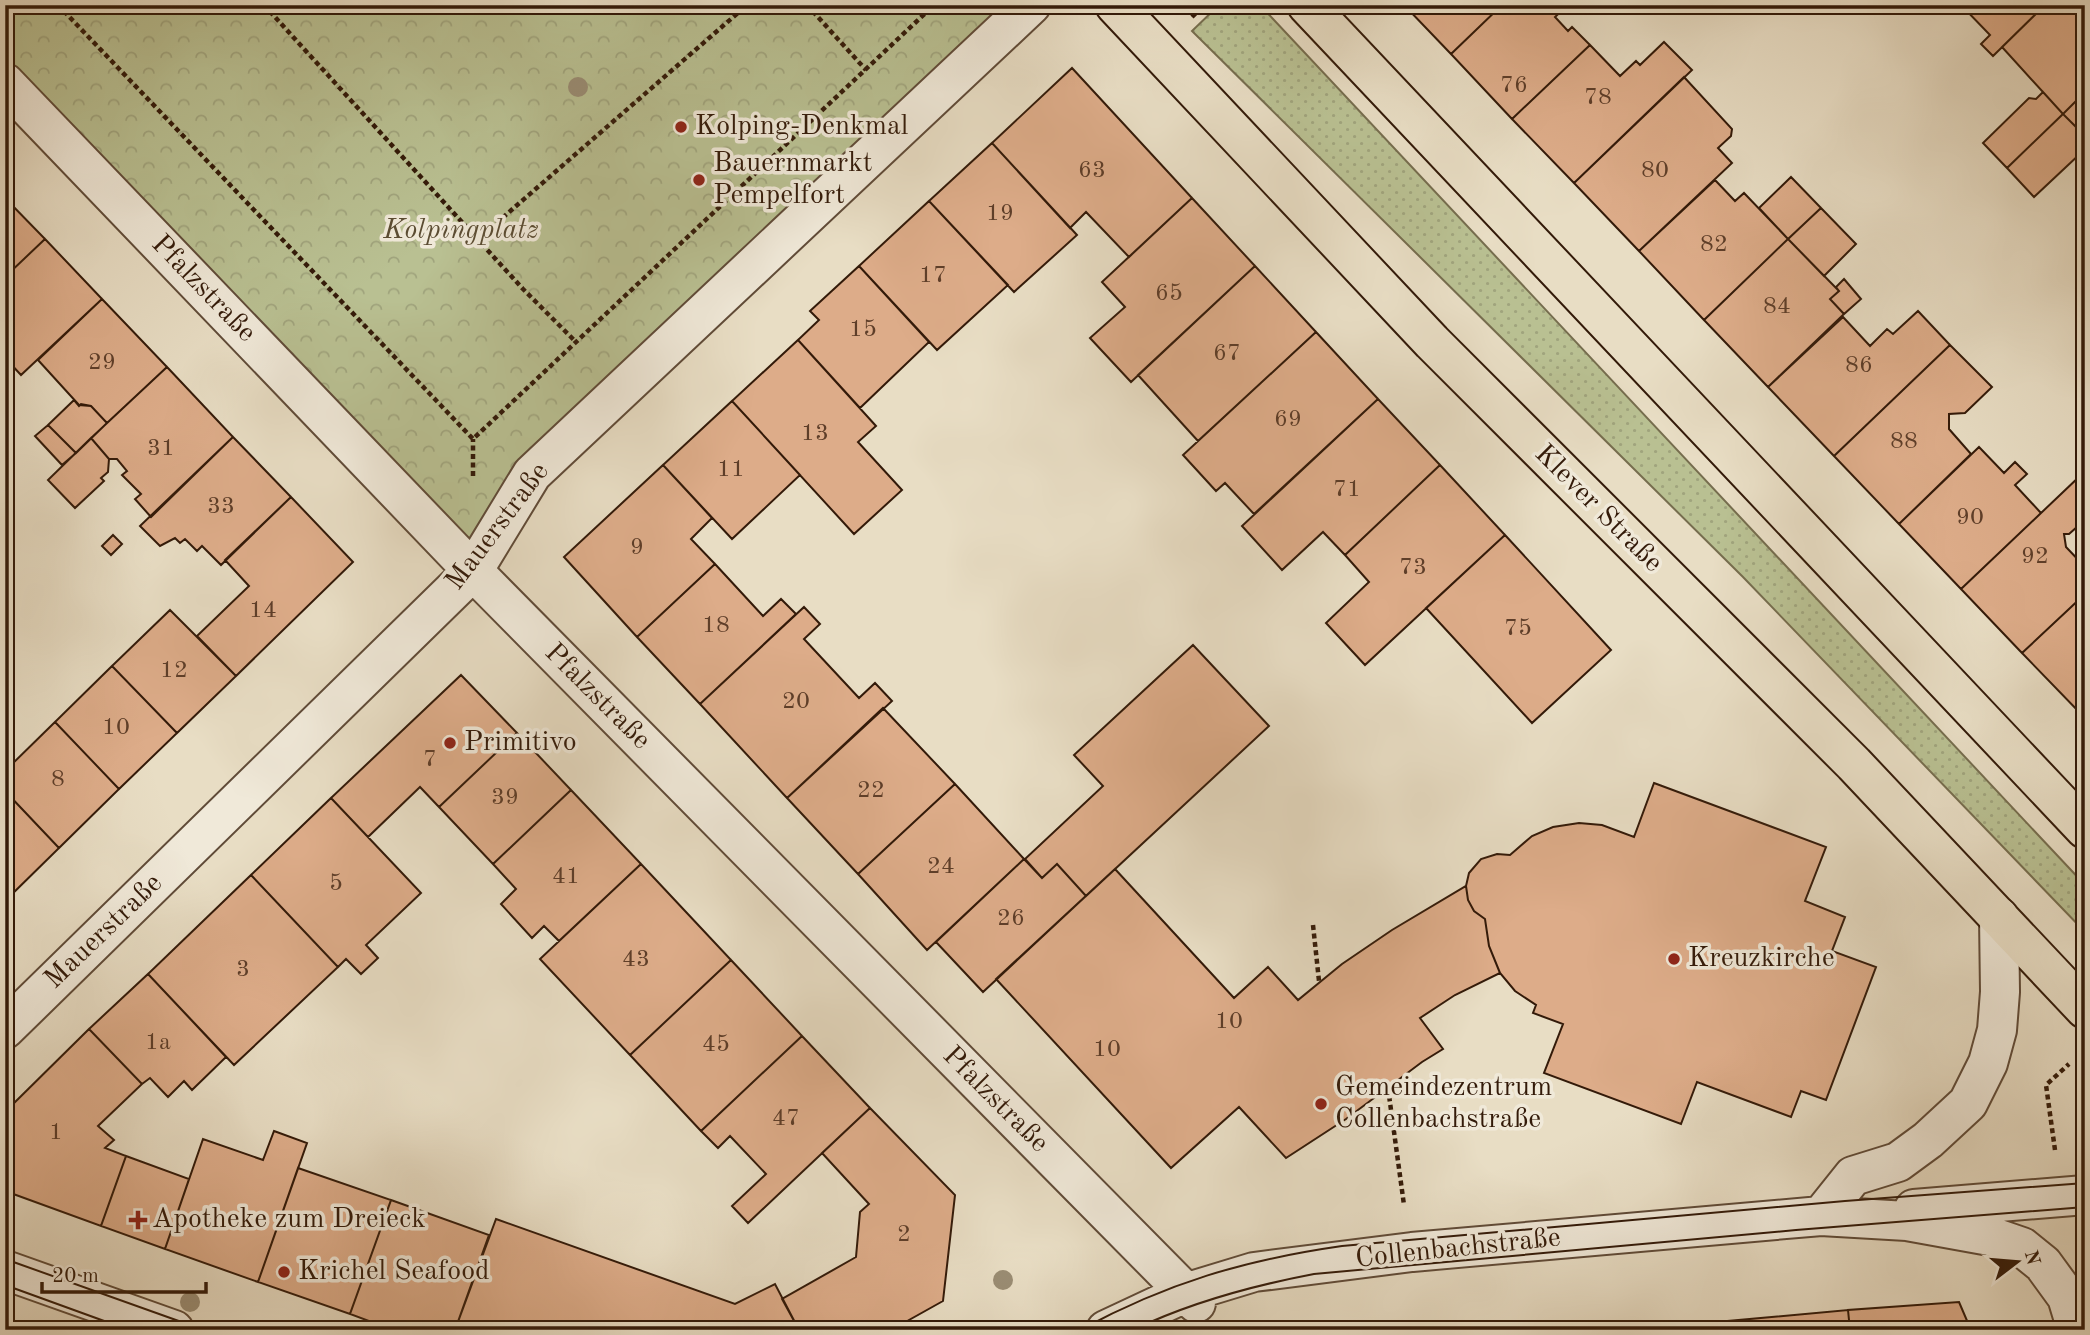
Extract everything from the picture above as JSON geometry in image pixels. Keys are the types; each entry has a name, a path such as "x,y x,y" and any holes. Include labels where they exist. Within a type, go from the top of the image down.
{"main road":[{"name":"Klever Straße","path":"1115,5 1432,342 1854,764 2085,1009"},
{"path":"1307,5 2085,829"}],"street":[{"name":"Mauerstraße","path":"5,1029 473,571 532,474 1031,5"},
{"name":"Pfalzstraße","path":"5,83 473,571 1191,1298"},
{"path":"1821,1216 1853,1176 1898,1162 1928,1140 1968,1103 1988,1063 1997,1030 2000,992 1999,917"},
{"path":"1821,1216 2085,1195"},
{"name":"Collenbachstraße","path":"1106,1330 1254,1272 1412,1252 1821,1216 1907,1221 1990,1236 2022,1247 2043,1264 2067,1297 2077,1330"},
{"path":"5,1270 174,1330"}],"path":[{"path":"58,5 473,439 934,5"},
{"path":"264,5 477,240 576,342"},
{"path":"477,240 747,5"},
{"path":"807,5 866,70"},
{"path":"1313,925 1319,981"},
{"path":"2056,1162 2046,1085 2069,1064"},
{"path":"1388,1088 1412,1252"}],"green space":[{"name":"Kolpingplatz","path":"5,5 1031,5 532,474 473,571 5,83"},
{"path":"1219,5 1260,5 2085,885 2085,932 1743,577 1192,31"}],"building":[{"path":"1404,5 1502,5 1451,54"},
{"path":"1502,5 1568,5 1555,17 1568,31 1572,27 1590,45 1512,119 1451,54"},
{"path":"1961,5 2045,5 1993,56 1981,44 1990,35"},
{"path":"2045,5 2085,5 2085,92 2063,114 2002,47"},
{"path":"1664,42 1692,70 1574,183 1512,119 1590,45 1620,76 1636,61 1640,65"},
{"path":"1072,68 1192,198 1129,257 1086,212 1070,228 992,143"},
{"path":"1684,77 1732,129 1731,136 1718,148 1732,163 1639,251 1574,183"},
{"path":"2043,92 2063,114 2007,168 1983,143 2029,98 2036,99"},
{"path":"2085,92 2085,136 2063,114"},
{"path":"2063,114 2085,136 2085,142 2079,146 2082,152 2034,197 2007,168"},
{"path":"992,143 1077,235 1014,292 929,201"},
{"path":"1791,177 1821,208 1788,239 1759,208"},
{"path":"1715,180 1735,201 1744,193 1788,239 1704,320 1639,251"},
{"path":"5,198 45,239 5,277"},
{"path":"1192,198 1255,266 1131,382 1090,338 1125,307 1102,282"},
{"path":"929,201 1008,285 937,350 859,266"},
{"path":"1821,208 1856,244 1824,276 1788,239"},
{"path":"45,239 102,299 21,375 8,361 5,364 5,277"},
{"path":"1788,239 1839,291 1830,299 1844,314 1768,387 1704,320"},
{"path":"859,266 929,342 860,408 798,340 819,320 810,311"},
{"path":"1255,266 1316,332 1198,441 1138,375"},
{"path":"1844,279 1861,299 1844,314 1830,299 1839,291 1836,287"},
{"path":"102,299 167,367 107,423 91,406 79,405 38,360"},
{"path":"1918,311 1950,345 1834,456 1768,387 1843,317 1870,346 1887,329 1893,334"},
{"path":"1316,332 1378,399 1254,514 1225,483 1216,491 1183,455"},
{"path":"798,340 876,426 858,442 902,490 854,534 732,401"},
{"path":"1950,345 1992,387 1965,413 1949,414 1949,429 1971,454 1899,524 1834,456"},
{"path":"167,367 233,437 151,517 135,499 141,494 122,475 127,471 117,459 109,459 91,438"},
{"path":"1378,399 1440,465 1345,555 1323,532 1282,570 1242,526"},
{"path":"74,400 79,406 91,406 107,423 76,453 48,425"},
{"path":"732,401 800,475 732,539 663,465"},
{"path":"48,425 76,453 62,465 35,436"},
{"path":"233,437 291,497 221,565 202,546 197,551 185,539 180,543 175,538 160,546 140,526"},
{"path":"91,438 109,459 108,472 101,478 104,481 75,508 48,480"},
{"path":"1979,447 2004,473 2015,462 2027,474 2015,485 2041,513 1961,589 1899,524"},
{"path":"663,465 712,518 691,539 715,564 637,637 564,557"},
{"path":"1440,465 1505,535 1365,665 1326,623 1369,582 1345,555"},
{"path":"2080,476 2085,481 2085,531 2082,533 2077,527 2069,534 2064,534 2066,547 2085,567 2085,594 2022,653 1961,589"},
{"path":"291,497 353,562 236,676 197,636 249,586 225,560"},
{"path":"113,535 122,544 111,555 102,546"},
{"path":"1505,535 1611,650 1532,723 1426,608"},
{"path":"715,564 763,616 781,599 796,614 700,704 637,637"},
{"path":"2085,594 2085,714 2083,716 2022,653"},
{"path":"804,607 820,624 804,639 859,698 875,683 892,701 787,798 700,704"},
{"path":"170,610 236,676 177,733 112,666"},
{"path":"1193,645 1269,726 1086,896 1057,864 1042,878 1025,859 1103,786 1074,755"},
{"path":"112,666 177,733 119,789 55,722"},
{"path":"461,675 517,733 439,807 420,787 368,837 331,798"},
{"path":"883,708 955,784 858,874 787,798"},
{"path":"55,722 119,789 59,848 5,791 5,771"},
{"path":"517,733 571,790 493,864 439,807"},
{"name":"Kreuzkirche","path":"1654,783 1826,847 1805,901 1845,917 1832,951 1876,967 1826,1100 1801,1091 1791,1117 1697,1082 1681,1124 1544,1073 1563,1024 1533,1013 1536,1005 1515,991 1500,973 1489,946 1485,919 1474,911 1468,900 1466,886 1469,873 1481,859 1497,854 1510,855 1532,836 1553,827 1579,823 1602,825 1634,837"},
{"path":"955,784 1024,859 927,950 858,874"},
{"path":"571,790 641,864 559,941 544,926 532,938 501,904 516,889 493,864"},
{"path":"5,791 59,848 5,901"},
{"path":"331,798 421,893 366,945 378,958 361,974 346,959 338,967 251,875"},
{"path":"1024,859 1042,878 1057,864 1086,896 983,992 936,942"},
{"path":"641,864 731,960 630,1055 540,959"},
{"path":"1115,869 1234,998 1268,967 1298,1000 1342,964 1392,930 1466,886 1468,900 1474,911 1485,919 1489,946 1500,973 1455,995 1420,1018 1443,1049 1346,1119 1286,1158 1239,1107 1171,1168 996,979"},
{"path":"251,875 338,967 234,1065 148,974"},
{"path":"731,960 802,1036 701,1131 630,1055"},
{"path":"148,974 226,1057 192,1090 184,1081 168,1097 150,1078 142,1084 89,1029"},
{"path":"89,1029 142,1084 98,1126 114,1140 105,1148 126,1156 101,1226 5,1191 5,1112"},
{"path":"802,1036 870,1108 748,1223 732,1206 766,1174 730,1136 718,1148 701,1131"},
{"path":"870,1108 955,1195 943,1301 891,1330 799,1330 782,1299 856,1257 860,1212 869,1204 822,1153"},
{"path":"274,1131 307,1143 258,1282 165,1249 203,1139 263,1160"},
{"path":"126,1156 189,1179 165,1249 101,1226"},
{"path":"298,1168 391,1200 350,1314 258,1282"},
{"path":"391,1200 489,1235 455,1330 393,1330 350,1314"},
{"path":"496,1219 735,1304 775,1284 799,1330 455,1330"},
{"path":"1959,1302 1971,1330 1850,1330 1848,1310"},
{"path":"1848,1310 1850,1330 1718,1330 1717,1322"},
{"path":"1717,1322 1718,1330 1645,1330 1645,1329"}],"tram line":[{"path":"1080,1330 1175,1286 1272,1258 1342,1246 1845,1201 2085,1183"},
{"path":"1133,1330 1222,1296 1314,1274 1796,1230 2085,1207"},
{"path":"5,1259 204,1330"},
{"path":"5,1285 129,1330"}],"place":[{"name":"Kolping-Denkmal","path":"681,127"},
{"name":"Bauernmarkt Pempelfort","path":"699,180"},
{"name":"Primitivo","path":"450,743"},
{"name":"Kreuzkirche","path":"1674,959"},
{"name":"Gemeindezentrum Collenbachstraße","path":"1321,1104"},
{"name":"Apotheke zum Dreieck","path":"138,1220"},
{"name":"Krichel Seafood","path":"284,1272"}]}
